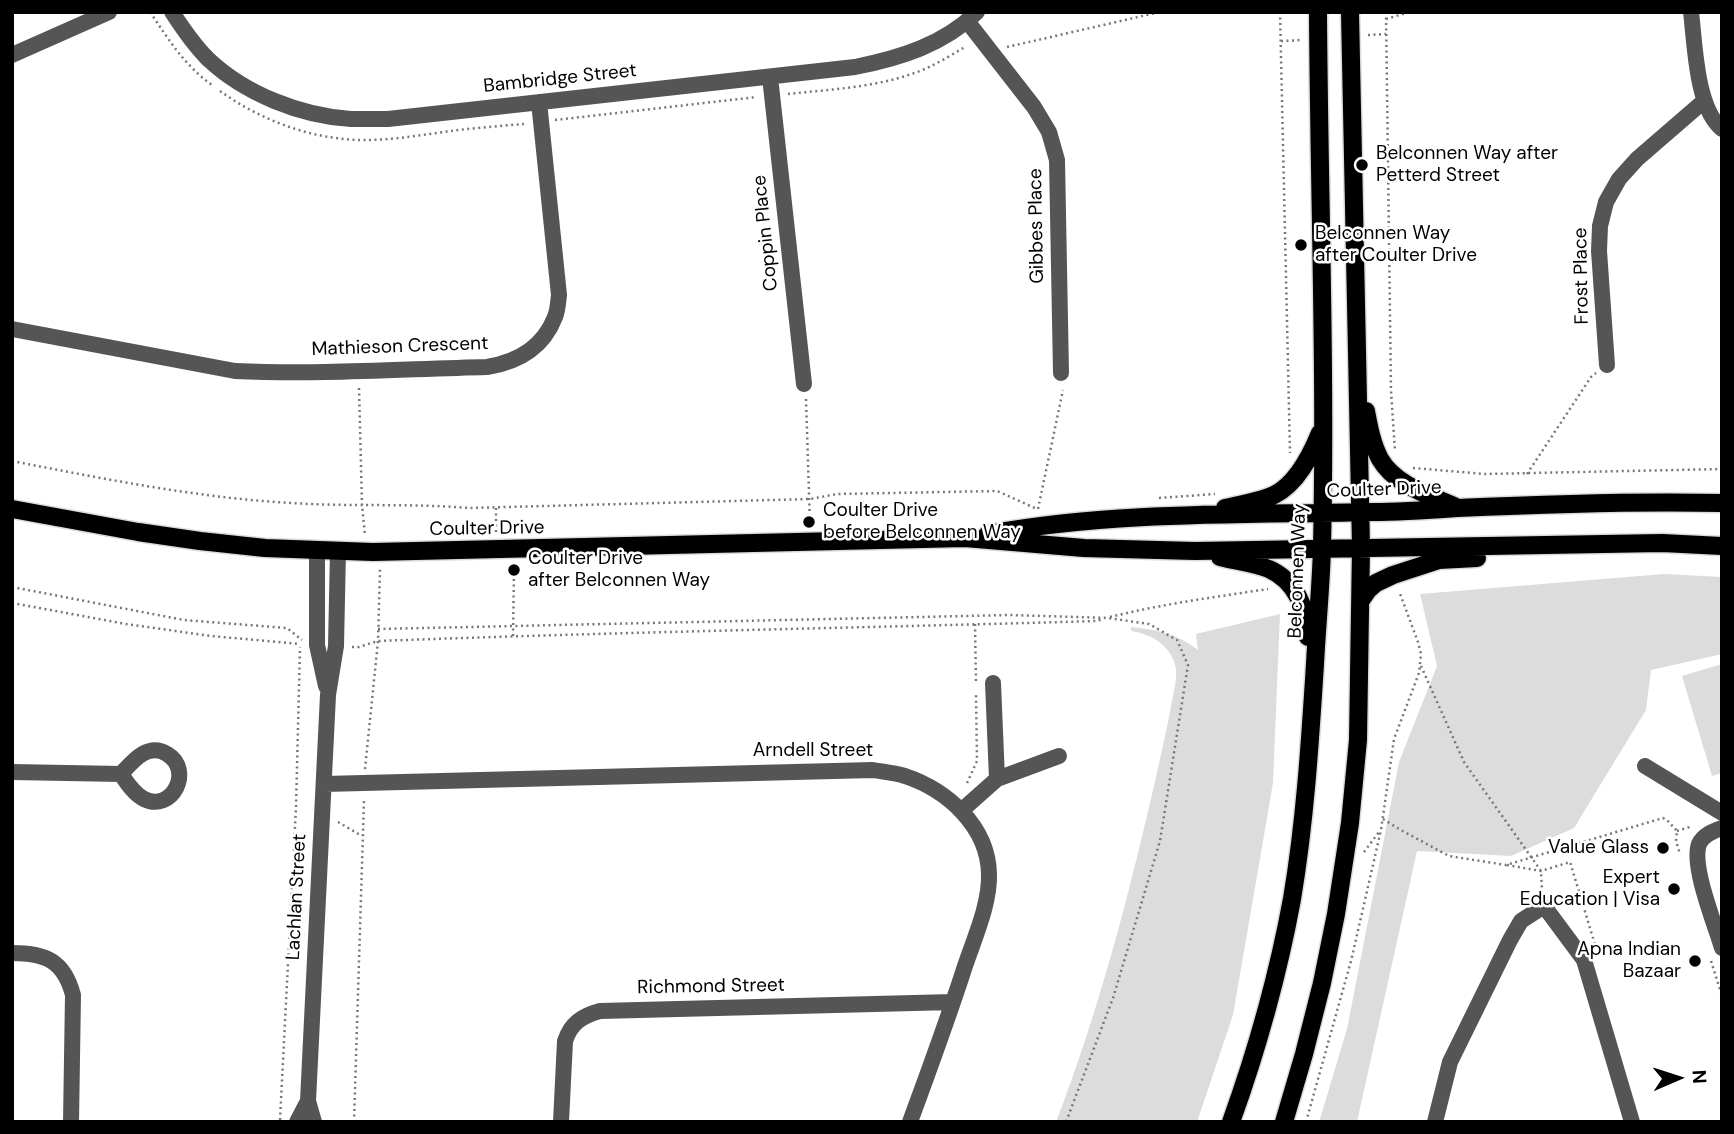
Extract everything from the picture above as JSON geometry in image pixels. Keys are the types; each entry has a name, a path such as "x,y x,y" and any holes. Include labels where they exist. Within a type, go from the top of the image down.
{"main road":[{"name":"Belconnen Way","path":"1231,1122 1261,1030 1291,901 1304,820 1311,732 1322,549 1318,12"},
{"path":"1318,38 1329,12"},
{"path":"1284,1122 1322,983 1336,914 1350,823 1358,740 1361,547 1350,12"},
{"path":"1357,363 1374,445 1385,466 1411,487 1458,508"},
{"path":"1195,516 1271,497 1279,492 1307,461 1323,425"},
{"name":"Coulter Drive","path":"965,538 1076,521 1627,503 1722,503"},
{"name":"Coulter Drive","path":"12,509 200,541 265,548 373,552 965,538 1084,548 1195,551 1661,543 1722,546"},
{"path":"1361,600 1377,583 1439,560 1604,554 1661,543"},
{"path":"1195,551 1268,569 1281,576 1297,594 1306,614 1308,628 1311,732"}],"street":[{"path":"12,55 109,12"},
{"name":"Bambridge Street","path":"172,12 185,34 209,60 238,82 272,100 309,112 348,119 388,119 855,67 890,60 923,48 972,17"},
{"path":"1691,12 1704,101 1722,129"},
{"name":"Gibbes Place","path":"972,17 990,51 1034,107 1049,132 1057,160 1061,373"},
{"name":"Coppin Place","path":"770,77 804,384"},
{"name":"Frost Place","path":"1607,365 1599,251 1600,226 1606,202 1619,179 1637,159 1704,101"},
{"name":"Mathieson Crescent","path":"12,329 235,371 487,367 505,364 529,353 545,336 556,316 559,295 538,102"},
{"name":"Lachlan Street","path":"317,550 317,645 328,695"},
{"name":"Lachlan Street","path":"314,1122 308,1101 328,695 336,646 338,551"},
{"path":"993,683 998,779"},
{"path":"959,808 998,779 1059,756"},
{"path":"1645,766 1722,813"},
{"name":"Arndell Street","path":"324,783 873,769 904,775 931,787 959,808 973,825 985,848 989,874 986,900 910,1122"},
{"path":"12,772 121,774"},
{"path":"1722,828 1703,838 1697,857 1698,871 1722,948"},
{"path":"1435,1122 1450,1062 1510,940 1521,921 1544,906 1584,960 1632,1122"},
{"path":"12,953 45,957 60,966 69,980 73,995 71,1122"},
{"name":"Richmond Street","path":"561,1122 565,1041 576,1021 587,1014 600,1011 953,1002"},
{"name":"Lachlan Street","path":"297,1122 308,1101"}],"path":[{"path":"990,51 1160,12"},
{"path":"1280,12 1290,453"},
{"path":"1386,12 1391,391 1395,453"},
{"path":"1386,19 1410,12"},
{"path":"1527,474 1591,377 1607,365"},
{"path":"354,1122 364,782 378,629 380,567 365,536 359,370"},
{"path":"12,461 190,494 292,503 469,508 810,499 837,494 997,491 1038,509 1063,393 1061,373"},
{"path":"804,384 810,543"},
{"path":"1409,467 1485,474 1722,469"},
{"path":"1152,499 1221,494"},
{"path":"496,507 496,537"},
{"path":"513,636 514,570"},
{"path":"12,587 184,620 287,628 307,644"},
{"path":"1306,1122 1351,961 1383,819 1394,739 1419,673 1421,654 1418,642 1397,587"},
{"path":"359,647 377,641 513,636 1097,621 1142,609 1267,590"},
{"path":"12,603 211,636 300,644 296,807 280,1122"},
{"path":"378,629 1010,615 1108,618 1149,624 1177,639 1188,665 1160,841 1113,998 1066,1122"},
{"path":"959,808 977,761 975,624"},
{"path":"1420,664 1464,762 1541,871 1544,906"},
{"path":"322,818 332,818 362,836"},
{"path":"1383,819 1449,856 1506,865 1663,818 1677,831"}],"shaded area":[{"path":"1664,574 1722,577 1722,654 1651,670 1646,710 1574,828 1511,856 1417,851 1357,1122 1319,1122 1347,1029 1399,762 1437,666 1420,594"},
{"path":"1280,614 1273,783 1233,1015 1197,1122 1056,1122 1087,1035 1125,903 1148,813 1175,685 1176,669 1166,648 1153,638 1131,631 1131,627 1166,633 1198,650 1196,634"},
{"path":"1722,664 1722,773 1712,776 1682,676"}],"place":[{"name":"Belconnen Way after Petterd Street","path":"1362,165"},
{"name":"Belconnen Way after Coulter Drive","path":"1301,245"},
{"name":"Coulter Drive before Belconnen Way","path":"809,522"},
{"name":"Coulter Drive after Belconnen Way","path":"514,570"},
{"name":"Value Glass","path":"1663,848"},
{"name":"Expert Education | Visa","path":"1674,889"},
{"name":"Apna Indian Bazaar","path":"1695,961"}]}
